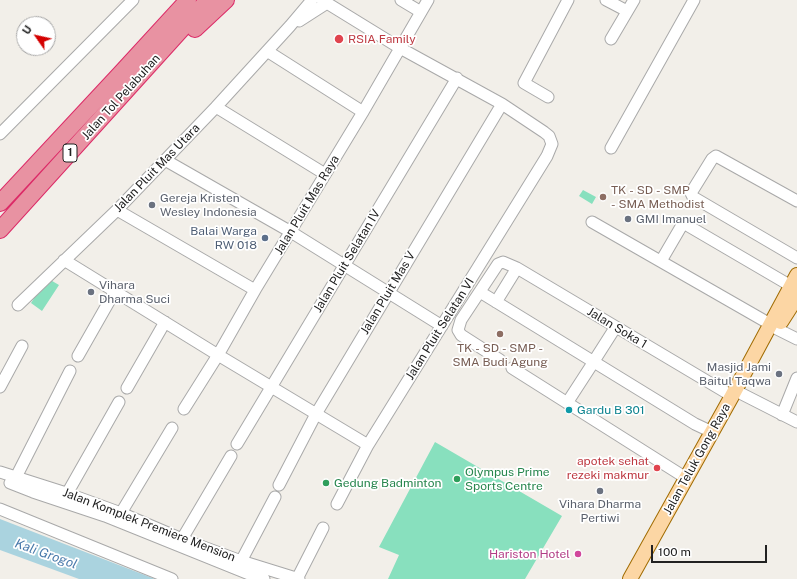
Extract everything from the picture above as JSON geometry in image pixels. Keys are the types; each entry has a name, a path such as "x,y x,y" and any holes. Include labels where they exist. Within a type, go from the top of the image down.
{"highway":[{"path":"122,72 174,0"},
{"name":"Jalan Tol Pelabuhan","path":"0,204 188,0"},
{"name":"Jalan Tol Pelabuhan","path":"18,211 208,0"},
{"path":"122,96 226,0"},
{"path":"0,199 22,179"},
{"path":"0,230 18,211"},
{"path":"0,235 18,211"}],"main road":[{"name":"Jalan Teluk Gong Raya","path":"630,579 689,480 737,395 795,286"},
{"name":"Jalan Teluk Gong Raya","path":"640,579 710,435 737,395"}],"street":[{"path":"0,134 133,0"},
{"name":"Jalan Pluit Mas Utara","path":"18,305 117,210 216,107 312,0"},
{"path":"401,0 417,6"},
{"name":"Jalan Pluit Mas Raya","path":"184,409 218,355 363,112 400,48 417,6 428,0"},
{"path":"548,97 524,83 568,0"},
{"path":"606,0 627,11"},
{"path":"611,39 634,0"},
{"path":"611,148 694,0"},
{"path":"324,2 400,48 502,104"},
{"name":"Jalan Pluit Mas Utara","path":"290,26 324,2"},
{"path":"267,51 363,112"},
{"name":"Jalan Pluit Selatan IV","path":"237,444 457,78"},
{"name":"Jalan Pluit Selatan VI","path":"337,504 368,445 547,156 552,144 549,136 544,132 502,104"},
{"name":"Jalan Pluit Mas V","path":"279,485 316,414 502,104"},
{"path":"216,107 325,174"},
{"path":"797,201 716,156 712,159 691,193 693,197 797,258"},
{"path":"164,160 291,232 442,326"},
{"path":"117,210 256,290"},
{"path":"592,222 797,339"},
{"path":"661,261 682,225 685,224 795,286"},
{"path":"64,260 368,445"},
{"name":"Jalan Soka 1","path":"480,292 498,264 505,262 615,328 737,395 797,422"},
{"path":"496,302 517,268"},
{"path":"78,356 115,291"},
{"path":"500,360 458,332 461,320 480,292 592,364 710,435"},
{"path":"127,388 165,322"},
{"path":"567,403 615,328"},
{"path":"531,330 592,364"},
{"path":"0,387 22,346"},
{"path":"512,368 689,480"},
{"path":"14,481 70,372"},
{"path":"782,415 797,378"},
{"path":"64,498 118,402"},
{"path":"120,517 172,428"},
{"path":"181,543 231,456"},
{"name":"Jalan Komplek Premiere Mension","path":"0,472 14,481"},
{"name":"Jalan Komplek Premiere Mension","path":"0,479 14,481 120,517 181,543 239,565 297,579"},
{"path":"239,565 275,496"},
{"path":"0,509 172,579"},
{"path":"297,579 323,528"},
{"name":"Jalan Komplek Premiere Mension","path":"239,565 264,579"}],"green space":[{"path":"583,190 596,197 592,204 579,196"},
{"path":"47,278 59,285 42,311 31,303"},
{"name":"Olympus Prime Sports Centre","path":"435,442 562,516 525,579 388,579 399,555 379,547"}],"water":[{"name":"Kali Grogol","path":"0,519 155,579 79,579 0,550"}],"place":[{"name":"RSIA Family","path":"339,39"},
{"name":"TK - SD - SMP - SMA Methodist","path":"603,197"},
{"name":"Gereja Kristen Wesley Indonesia","path":"152,205"},
{"name":"GMI Imanuel","path":"628,219"},
{"name":"Balai Warga RW 018","path":"265,238"},
{"name":"Vihara Dharma Suci","path":"91,292"},
{"name":"TK - SD - SMP - SMA Budi Agung","path":"500,334"},
{"name":"Masjid Jami Baitul Taqwa","path":"779,374"},
{"name":"Gardu B 301","path":"569,410"},
{"name":"apotek sehat rezeki makmur","path":"657,468"},
{"name":"Olympus Prime Sports Centre","path":"457,479"},
{"name":"Gedung Badminton","path":"326,483"},
{"name":"Vihara Dharma Pertiwi","path":"600,491"},
{"name":"Hariston Hotel","path":"578,554"}]}
